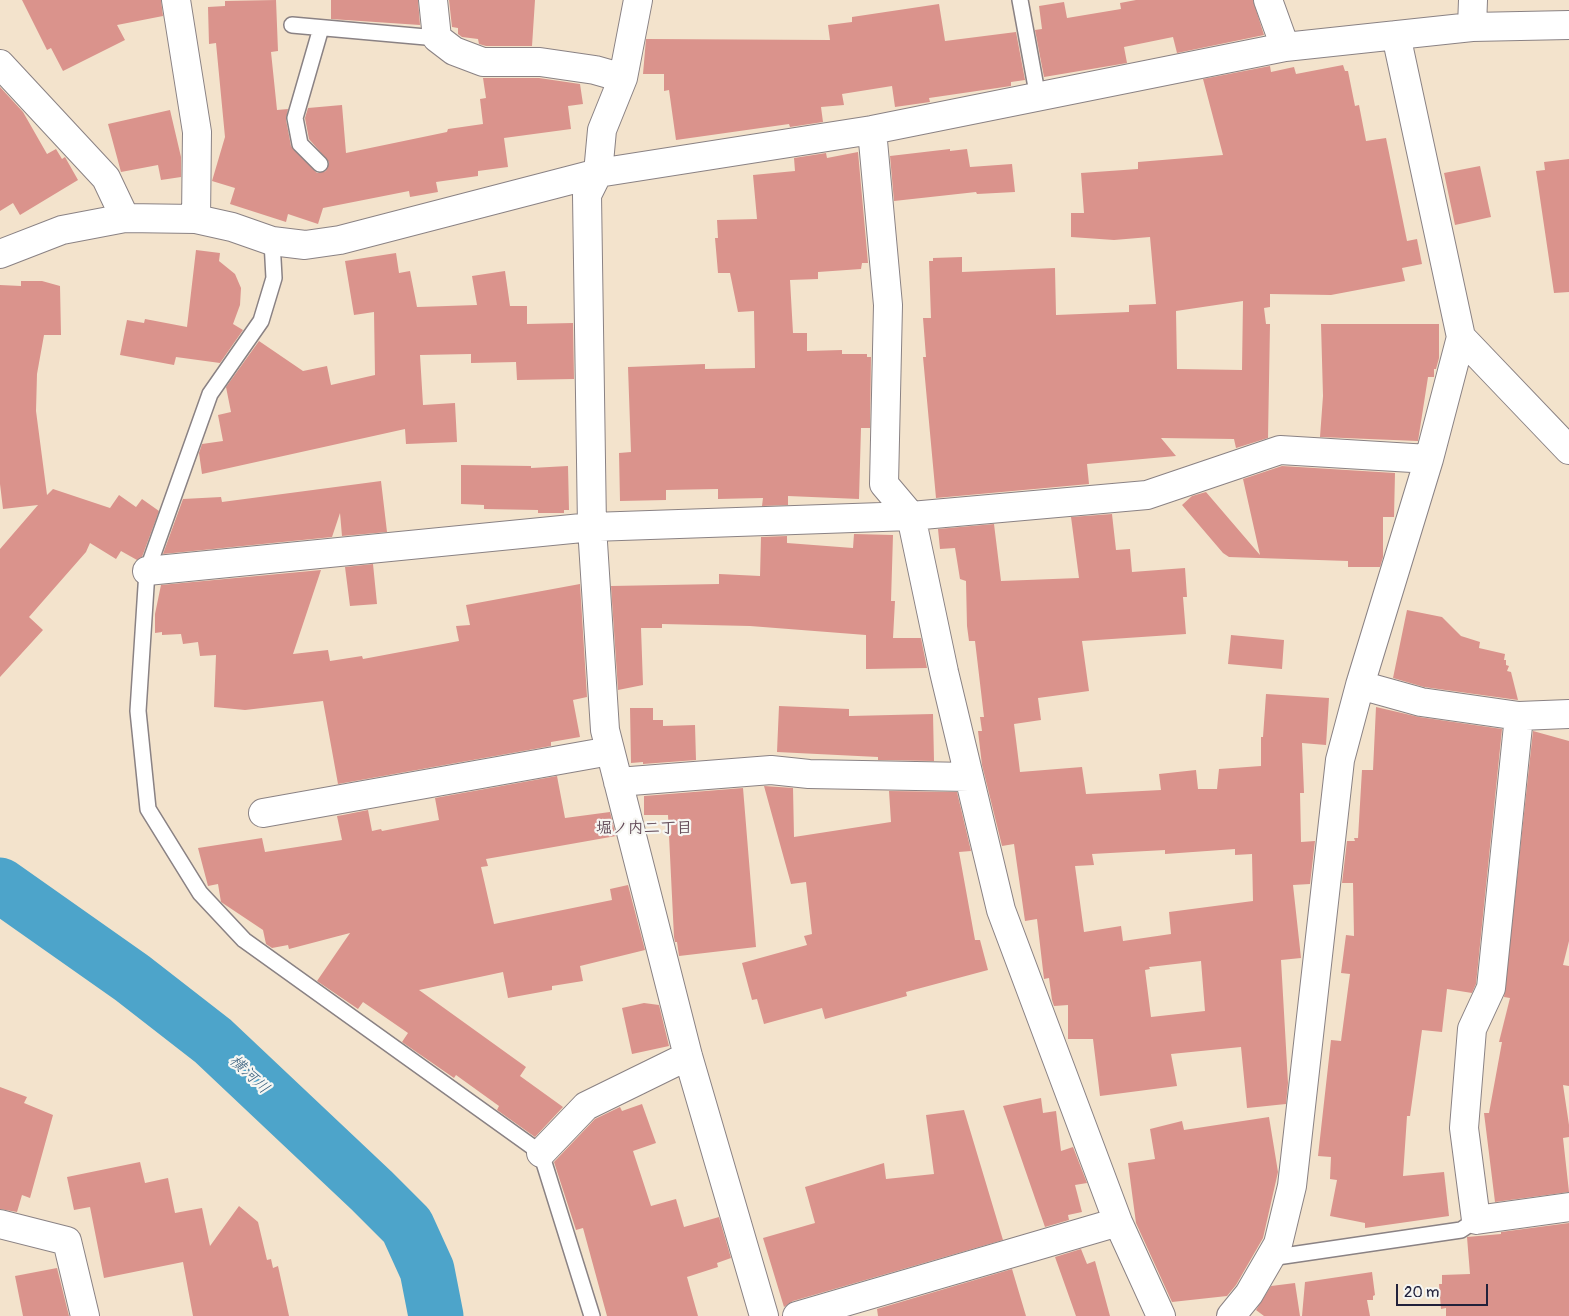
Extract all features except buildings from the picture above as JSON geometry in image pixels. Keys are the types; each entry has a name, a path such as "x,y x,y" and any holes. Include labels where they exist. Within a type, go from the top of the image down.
{"street":[{"path":"176,0 197,132 196,219"},
{"path":"433,0 437,38 454,51 483,62 540,62 594,70 623,78"},
{"path":"638,0 623,78 602,130 598,173 587,195 592,526 605,730 688,1056 764,1316"},
{"path":"1268,0 1285,47"},
{"path":"1472,27 1473,0"},
{"path":"0,254 62,230 125,218 196,219 232,227 272,241 305,245 340,240 598,173 872,130 1285,47 1472,27 1569,25"},
{"path":"1231,1316 1250,1294 1278,1244 1292,1186 1340,760 1360,685 1429,459 1461,337 1396,35"},
{"path":"0,64 106,178 125,218"},
{"path":"872,130 888,305 884,484 911,516 969,777 1001,910 1118,1222 1161,1316"},
{"path":"1461,337 1569,450"},
{"path":"147,571 592,526 911,516 1147,495 1280,450 1429,459"},
{"path":"1360,685 1421,702 1519,716 1569,714"},
{"path":"1519,716 1491,988 1472,1029 1464,1128 1476,1220 1569,1207"},
{"path":"263,813 610,751"},
{"path":"618,782 771,770 810,774 969,777"},
{"path":"541,1153 586,1106 688,1056"},
{"path":"797,1316 1118,1222"},
{"path":"0,1224 68,1241 85,1316"}],"lane":[{"path":"1020,0 1038,98"},
{"path":"292,25 437,38"},
{"path":"320,164 300,144 295,118 321,28"},
{"path":"272,241 274,278 261,321 210,394 147,571 138,711 148,809 200,893 244,940 541,1153 592,1316"},
{"path":"1270,1258 1460,1230 1476,1220"}],"waterway":[{"name":"横河川","path":"0,885 132,978 213,1041 372,1191 407,1226 427,1270 436,1316"}],"district":[{"name":"堀ノ内二丁目","path":"644,829"}]}
